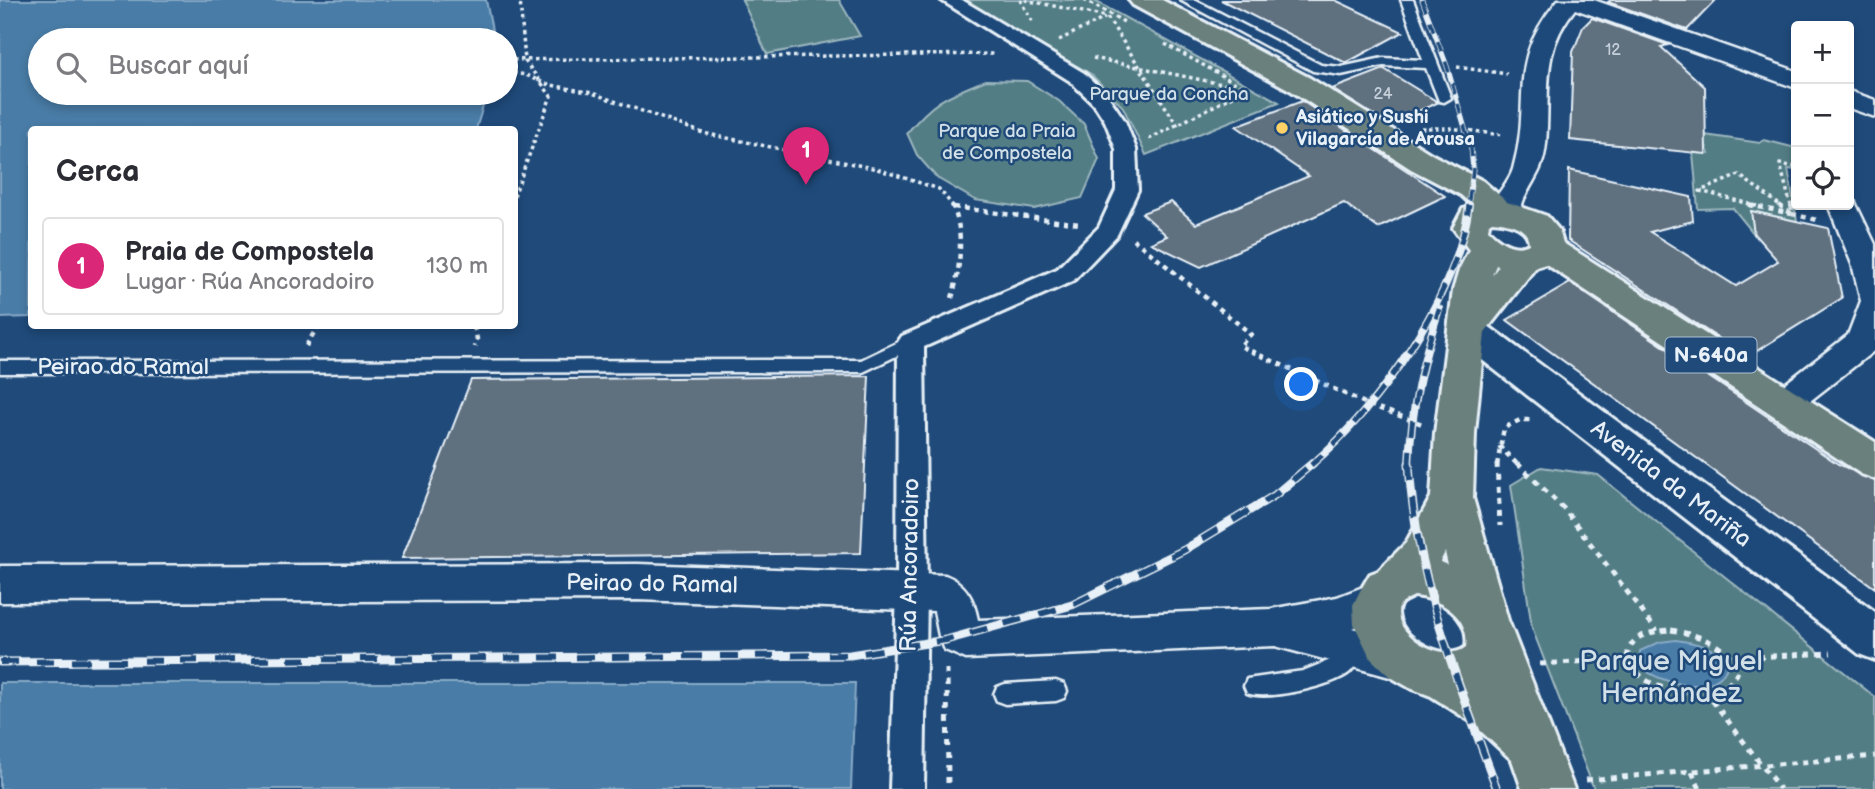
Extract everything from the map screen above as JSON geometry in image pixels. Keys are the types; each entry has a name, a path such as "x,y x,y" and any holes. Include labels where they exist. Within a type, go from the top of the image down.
{"main road":[{"path":"1130,6 1299,75 1422,162 1510,231 1467,329 1455,433 1452,498 1491,646 1480,666 1470,673 1423,668"},
{"name":"N-640a","path":"1510,231 1875,463"},
{"path":"1452,498 1421,556 1386,590 1375,615 1379,631 1389,647 1487,705 1530,743 1563,785"},
{"path":"1386,590 1426,577 1461,592 1475,604 1503,663 1530,743"}],"street":[{"path":"911,342 1065,275 1109,230 1127,190 1126,149 1115,121 1101,100 1077,77 1042,51 950,0"},
{"path":"1510,231 1526,174 1534,127 1534,74 1540,46 1549,23 1571,0 1791,78"},
{"path":"1854,101 1875,109"},
{"path":"1835,214 1868,264 1875,298"},
{"path":"1784,403 1863,342 1875,305"},
{"name":"Avenida da Mariña","path":"1467,329 1858,646"},
{"name":"Rúa Ancoradoiro","path":"907,789 912,592 911,342"},
{"name":"Peirao do Ramal","path":"0,583 638,583 945,593 955,608 960,636 966,640 1271,628 1337,615 1386,590"},
{"name":"Peirao do Ramal","path":"1271,628 1423,668"}],"lane":[{"path":"1186,0 1299,75 1356,70 1377,63 1431,64"},
{"path":"1407,0 1444,98"},
{"name":"Peirao do Ramal","path":"0,367 863,366 911,342"},
{"path":"1255,686 1303,681 1341,666 1354,648"},
{"path":"1005,694 1056,691"}],"path":[{"path":"518,185 551,96 546,84 529,69 525,60 520,0"},
{"path":"1025,0 1107,17 1178,127"},
{"path":"1084,0 1136,29"},
{"path":"1042,51 1130,6"},
{"path":"1161,42 1247,89"},
{"path":"518,60 1042,51 1247,89"},
{"path":"1431,64 1508,74"},
{"path":"518,74 546,84 592,93 704,133 877,169 939,189 954,207 959,239 957,281 942,329"},
{"path":"1126,149 1178,127 1247,89 1299,75"},
{"path":"1413,128 1451,128 1502,135"},
{"path":"1791,166 1780,164 1791,207"},
{"path":"1793,215 1739,175 1700,191 1707,195 1793,215 1835,214"},
{"path":"954,207 1124,231 1251,334 1240,346 1367,404 1426,425"},
{"path":"1792,210 1793,215"},
{"path":"305,348 316,329"},
{"path":"475,329 477,339 475,348"},
{"path":"1501,531 1495,478 1498,446 1504,428 1520,420 1539,420"},
{"path":"1498,446 1564,509 1657,631"},
{"path":"1657,631 1692,633 1710,639 1734,658 1739,668 1739,676 1733,684 1705,691 1682,691 1648,681 1627,659 1627,649 1633,639 1657,631"},
{"path":"1829,644 1858,646"},
{"path":"1734,658 1858,646"},
{"path":"1532,664 1627,659"},
{"path":"1705,691 1780,789"},
{"path":"947,694 948,789"},
{"path":"1563,785 1875,756"},
{"path":"1692,772 1700,789"}],"green space":[{"path":"742,0 839,0 860,36 767,54"},
{"name":"Parque da Concha","path":"961,0 1093,0 1279,102 1146,155 1123,107 1091,74"},
{"name":"Parque da Praia de Compostela","path":"986,80 1027,81 1059,101 1084,124 1099,159 1082,198 1034,209 975,200 937,178 917,155 907,133 917,122 942,100"},
{"path":"1705,135 1760,143 1764,140 1791,147 1791,169 1788,169 1791,210 1795,210 1797,221 1752,211 1754,234 1733,208 1698,209 1693,153 1709,154 1703,137"},
{"name":"Parque Miguel Hernández","path":"1541,467 1598,475 1875,697 1875,789 1594,789 1532,628 1511,485"}],"water":[{"path":"0,0 486,0 492,28 28,28 28,105 483,105 477,126 28,126 28,317 0,318"},
{"path":"1676,640 1698,644 1723,657 1728,663 1723,674 1714,681 1689,685 1661,678 1640,666 1640,651 1660,642"},
{"path":"0,683 855,683 851,789 0,789"}],"building":[{"path":"1221,0 1335,0 1403,32 1346,63"},
{"path":"1716,0 1687,30 1608,2"},
{"path":"1592,18 1668,45 1661,47 1705,87 1706,154 1570,140 1573,52 1583,27"},
{"path":"1384,69 1437,103 1388,124 1332,89"},
{"path":"1302,101 1445,196 1378,228 1344,203 1201,267 1151,243 1167,236 1142,213 1171,202 1196,224 1309,176 1236,126"},
{"path":"1569,170 1691,197 1693,221 1650,232 1736,286 1778,261 1754,234 1751,211 1828,228 1842,298 1747,357 1568,240"},
{"path":"1570,283 1838,464 1875,481 1875,588 1507,320"},
{"path":"869,376 861,553 402,558 471,380"}],"railway":[{"path":"1422,0 1447,66 1471,149 1473,170 1468,206"},
{"path":"1311,465 1363,413 1411,347 1449,275 1462,239 1469,205"},
{"path":"1409,464 1418,386 1439,309"},
{"path":"0,662 850,655 946,640 1072,605 1184,550 1275,495 1313,463"},
{"path":"1409,464 1413,505 1429,588 1454,669 1497,789"}],"place":[{"name":"Asiático y Sushi Vilagarcía de Arousa","path":"1282,128"},
{"name":"Praia de Compostela","path":"806,185"}]}
